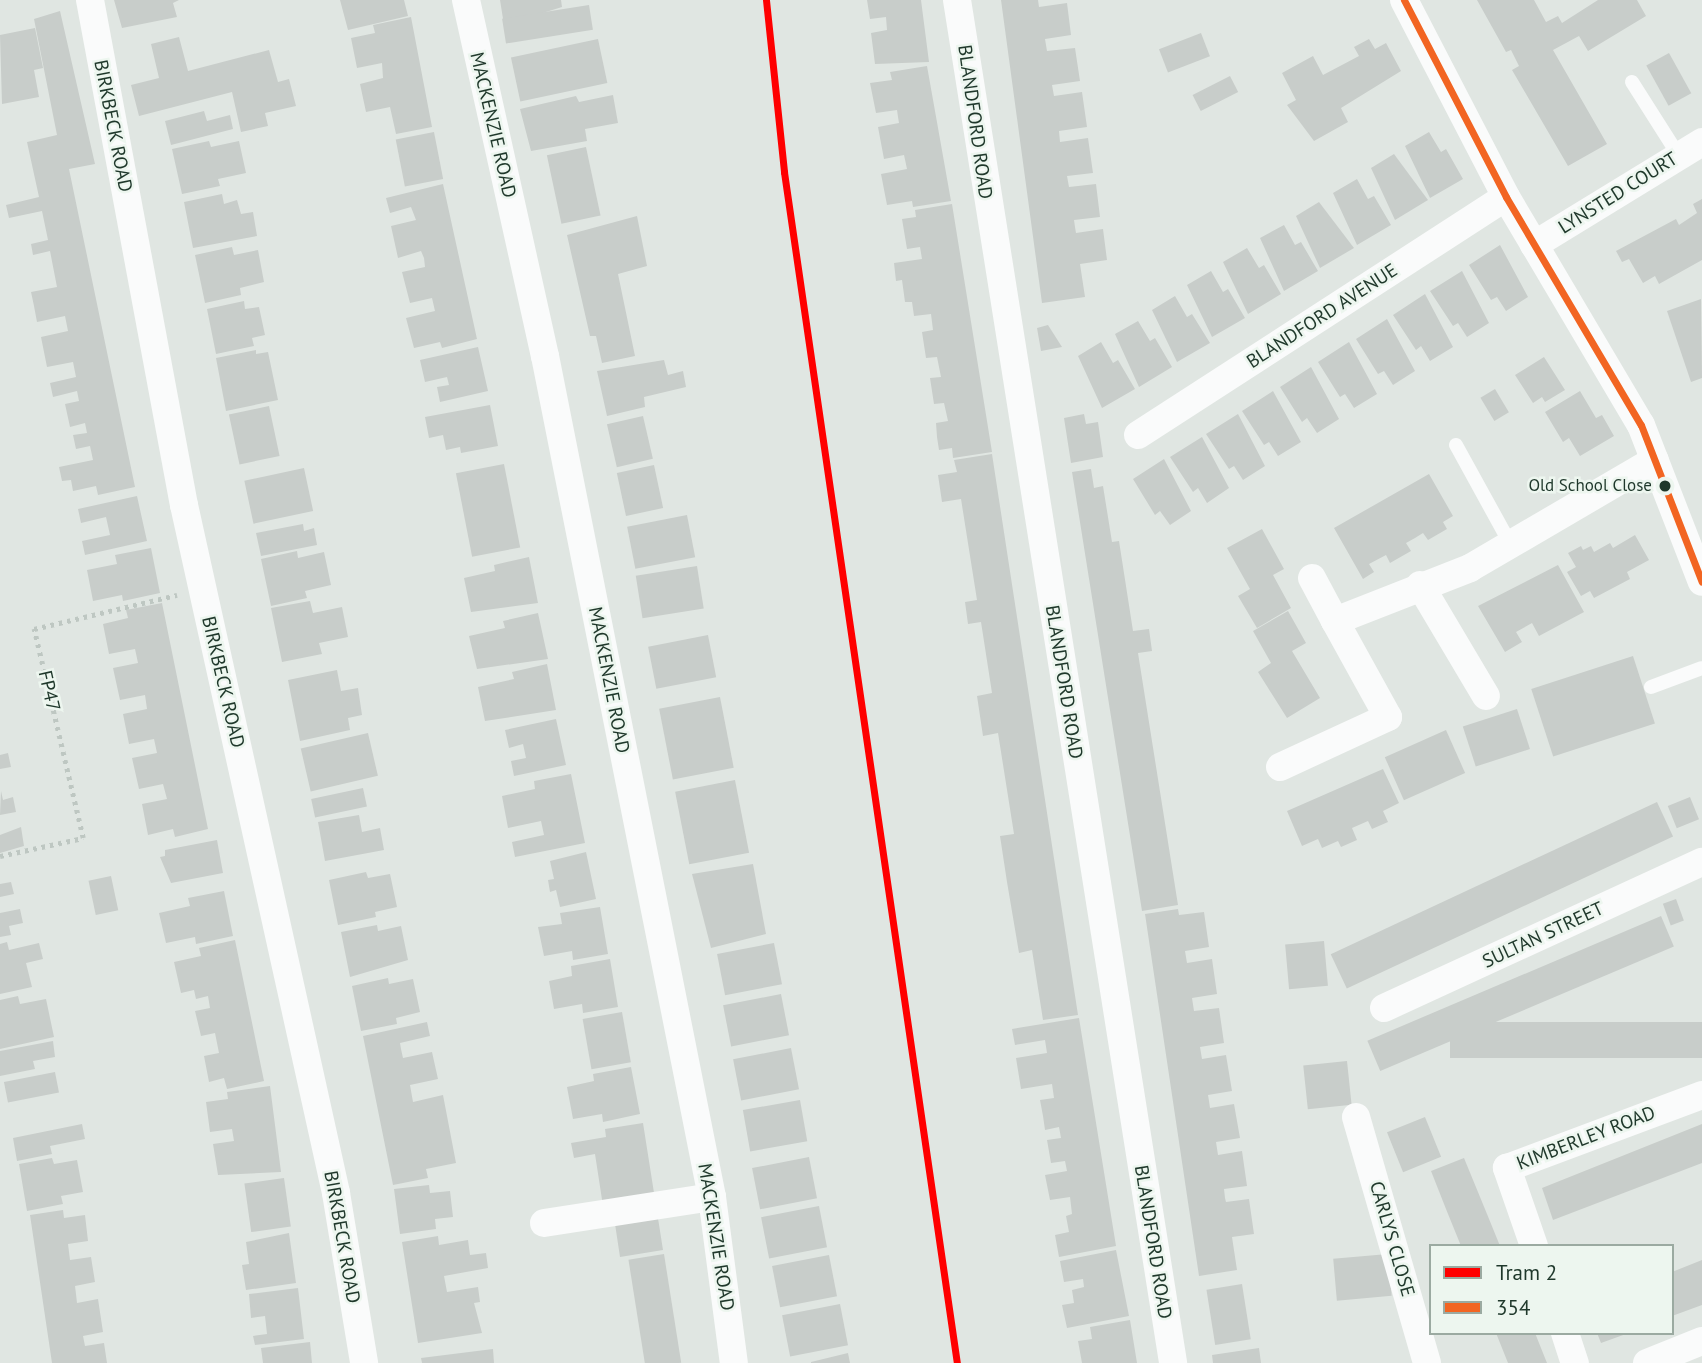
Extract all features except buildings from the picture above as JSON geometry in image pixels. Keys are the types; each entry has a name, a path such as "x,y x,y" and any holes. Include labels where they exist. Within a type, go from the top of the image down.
{"street":[{"name":"BIRKBECK ROAD","path":"90,0 201,589 336,1193 364,1363"},
{"name":"MACKENZIE ROAD","path":"466,0 545,356 712,1197 734,1363"},
{"name":"BLANDFORD ROAD","path":"957,0 1173,1363"},
{"path":"1404,0 1506,197 1620,385 1655,460 1702,582"},
{"name":"LYNSTED COURT","path":"1534,245 1690,149"},
{"name":"BLANDFORD AVENUE","path":"1138,436 1506,197"},
{"path":"1335,621 1420,585 1470,568 1655,460"},
{"path":"1280,767 1388,717 1312,578"},
{"path":"1420,585 1486,695"},
{"name":"SULTAN STREET","path":"1384,1008 1702,862"},
{"name":"KIMBERLEY ROAD","path":"1533,1244 1507,1168 1702,1095"},
{"name":"CARLYS CLOSE","path":"1356,1117 1427,1363"},
{"path":"544,1223 712,1197"},
{"path":"1566,1335 1575,1363"},
{"path":"1647,1363 1702,1341"}],"lane":[{"path":"1632,82 1690,149"},
{"path":"1456,445 1511,545"},
{"path":"1651,687 1702,668"}],"path":[{"name":"FP47","path":"0,856 83,838 34,629 201,589"}],"tram line":[{"name":"2","path":"766,0 784,172 957,1363"}],"transit line":[{"name":"354","path":"1404,0 1506,197 1641,425 1702,582"}],"place":[{"name":"Old School Close","path":"1665,486"}]}
